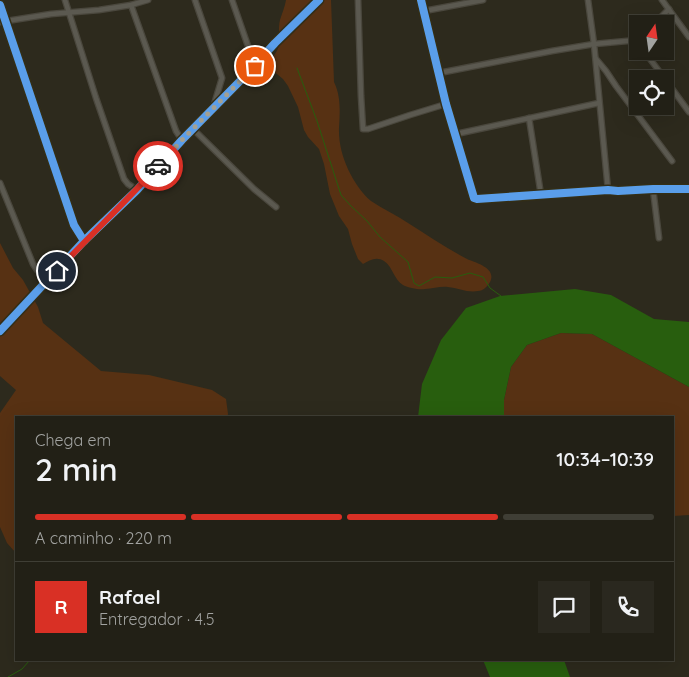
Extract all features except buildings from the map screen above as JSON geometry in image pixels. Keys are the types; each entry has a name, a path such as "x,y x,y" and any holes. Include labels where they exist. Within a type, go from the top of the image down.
{"street":[{"path":"65,0 124,179 136,190"},
{"path":"3,21 99,10 148,0"},
{"path":"195,0 222,78 213,109"},
{"path":"232,0 255,66"},
{"path":"0,331 84,241 136,190 182,140 319,0"},
{"path":"358,0 360,96 363,129 446,104"},
{"path":"422,0 446,104 474,198 608,190 618,192 653,189 689,189"},
{"path":"424,11 483,0"},
{"path":"588,0 608,190"},
{"path":"662,0 689,37"},
{"path":"0,4 3,21 74,226 84,241"},
{"path":"131,5 176,131 182,140"},
{"path":"663,15 669,9"},
{"path":"439,73 594,44 629,42"},
{"path":"595,58 672,161"},
{"path":"674,91 689,112"},
{"path":"456,134 599,103"},
{"path":"529,118 541,195"},
{"path":"193,129 254,189 276,207"},
{"path":"0,183 33,264 37,270 50,279"},
{"path":"653,189 659,238"}],"shaded area":[{"path":"286,0 331,0 334,82 340,104 339,138 344,158 358,186 371,201 488,270 491,273 491,277 487,287 480,291 445,287 411,288 400,283 390,267 381,260 373,259 363,264 358,259 348,229 339,216 330,194 319,149 304,130 298,107 288,86 271,69 268,62 274,56 279,46 280,20"},
{"path":"0,243 13,268 23,280 38,307 43,323 101,371 149,375 212,390 226,399 228,414 228,416 15,416 15,552 7,543 0,527 0,413 16,390 0,376"},
{"path":"575,289 611,295 654,319 689,322 689,387 592,334 561,333 527,345 511,367 504,400 504,416 418,416 422,384 441,340 466,308 500,296"},
{"path":"561,333 592,334 689,387 689,515 674,516 674,416 504,416 504,400 511,367 527,345"},
{"path":"483,661 564,661 570,677 490,677"}],"waterway":[{"path":"297,68 317,121 341,195 380,237 408,262 414,283 419,286 435,277 452,278 470,273 483,277 490,288 501,296"},
{"path":"8,677 22,669 29,661"}],"cycle path":[{"path":"0,331 84,241 137,190 182,140 319,0"},
{"path":"421,0 446,104 474,198 608,190 689,189"},
{"path":"0,5 74,225 84,241"}],"way so far":[{"path":"158,166 255,66"}],"route":[{"path":"57,271 158,166"}]}
